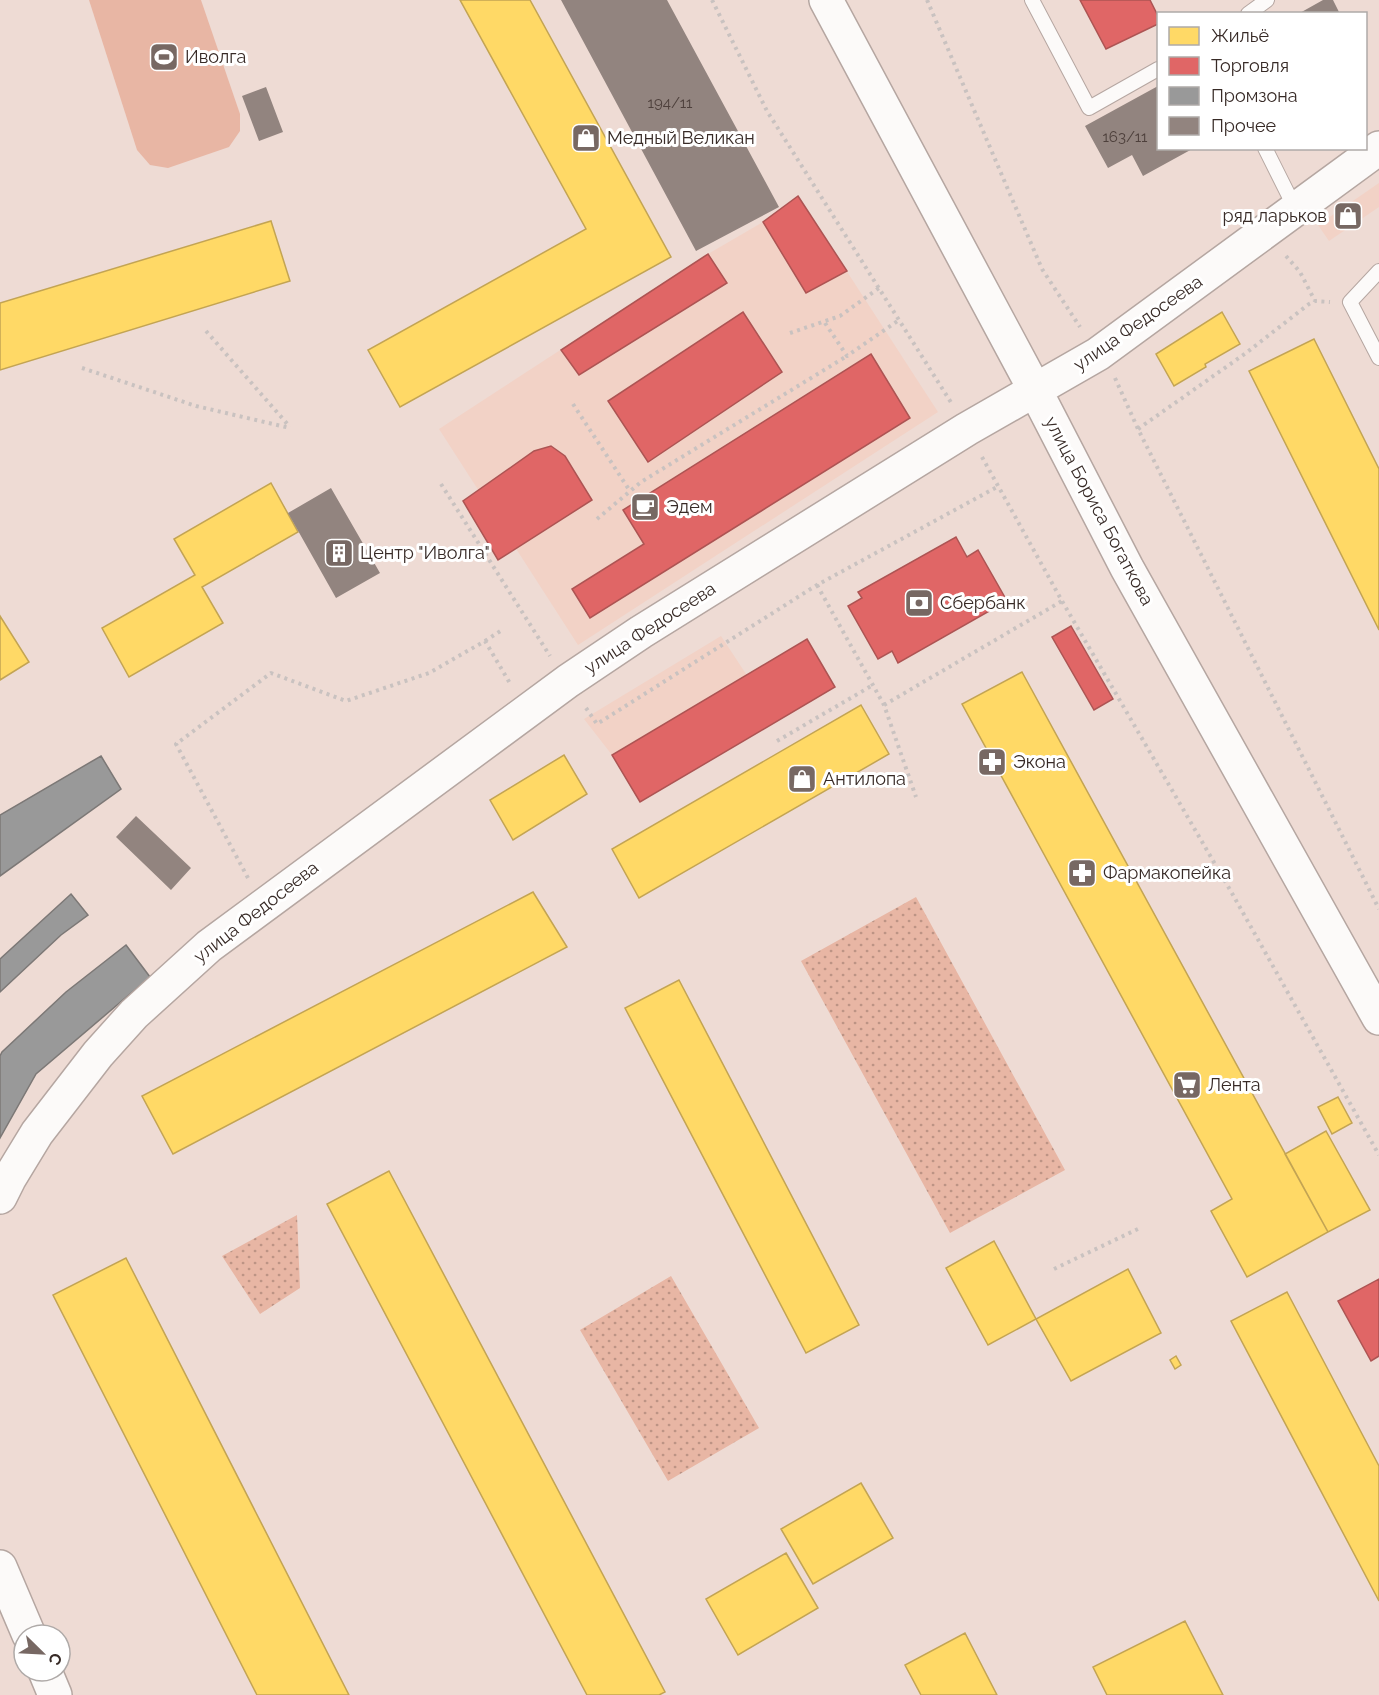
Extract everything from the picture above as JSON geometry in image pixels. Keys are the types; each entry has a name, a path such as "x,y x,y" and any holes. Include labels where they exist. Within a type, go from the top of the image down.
{"street":[{"name":"улица Бориса Богаткова","path":"826,0 1035,390 1127,568 1379,1018"},
{"name":"улица Федосеева","path":"0,1197 37,1133 98,1054 134,1014 208,946 568,681 641,632 967,429 1098,354 1379,148"},
{"path":"0,1567 23,1623"}],"lane":[{"path":"1032,0 1089,108 1157,70"},
{"path":"1251,12 1267,0"},
{"path":"1266,150 1296,210"},
{"path":"1379,271 1350,302 1379,358"}],"path":[{"path":"712,0 767,111 967,429 1062,601 1233,895 1379,1155"},
{"path":"927,0 1042,269 1116,379 1138,429 1379,909"},
{"path":"1279,249 1300,272 1315,301"},
{"path":"790,333 840,316 879,288"},
{"path":"1138,429 1315,301 1350,302"},
{"path":"597,519 641,482 847,356 899,320"},
{"path":"825,322 847,356"},
{"path":"82,368 196,406 290,428 206,331"},
{"path":"573,404 630,492"},
{"path":"441,484 552,658"},
{"path":"597,724 817,585 997,486"},
{"path":"817,585 884,705 916,797"},
{"path":"884,705 1062,601"},
{"path":"250,882 176,744 271,673 346,701 429,673 502,630"},
{"path":"485,641 513,687"},
{"path":"777,741 873,686"},
{"path":"1054,1269 1142,1227"}],"shaded area":[{"name":"Иволга","path":"89,0 201,0 240,114 240,131 229,147 168,168 150,165 137,150"},
{"name":"ряд ларьков","path":"1379,183 1379,207 1329,241 1318,225"},
{"path":"798,196 938,412 578,645 439,429 708,254 763,222"},
{"path":"721,636 777,721 640,802 612,755 584,719"},
{"path":"916,897 1065,1170 950,1233 801,961"},
{"path":"297,1215 300,1288 260,1314 222,1256"},
{"path":"671,1276 759,1428 668,1481 580,1330"}],"building: Жильё":[{"path":"460,0 530,0 671,257 400,407 368,350 586,229"},
{"path":"271,221 290,281 0,370 0,303"},
{"path":"1222,312 1240,344 1205,364 1206,367 1174,386 1156,354"},
{"path":"1314,339 1379,469 1379,630 1249,371"},
{"path":"271,483 298,532 202,587 223,623 129,677 102,628 195,575 174,539"},
{"path":"0,616 29,662 0,680"},
{"path":"1022,672 1328,1232 1247,1277 1211,1211 1232,1199 962,704"},
{"path":"861,705 889,754 639,898 612,849"},
{"path":"564,755 587,794 513,840 490,800"},
{"path":"533,892 567,947 173,1154 142,1096"},
{"path":"679,980 859,1325 806,1353 625,1008"},
{"path":"1338,1097 1352,1123 1332,1134 1318,1107"},
{"path":"1326,1131 1370,1210 1328,1232 1285,1154"},
{"path":"389,1171 665,1692 659,1695 587,1695 327,1204"},
{"path":"994,1241 1036,1319 988,1345 946,1268"},
{"path":"126,1258 349,1695 257,1695 53,1295"},
{"path":"1128,1269 1161,1333 1071,1381 1036,1319"},
{"path":"1287,1292 1379,1466 1379,1601 1231,1321"},
{"path":"1176,1356 1181,1365 1175,1369 1170,1360"},
{"path":"861,1483 893,1538 813,1584 781,1529"},
{"path":"786,1553 818,1608 738,1655 706,1599"},
{"path":"1185,1621 1223,1695 1107,1695 1093,1667"},
{"path":"965,1633 997,1695 921,1695 905,1665"}],"building: Торговля":[{"path":"1080,0 1150,0 1157,14 1157,24 1106,49"},
{"path":"798,196 847,271 806,293 763,222"},
{"path":"708,254 727,283 579,375 561,350"},
{"path":"743,312 782,372 648,462 608,401"},
{"path":"871,354 910,418 590,618 572,589 644,544 623,510"},
{"path":"551,446 565,456 592,500 498,560 463,501 534,451"},
{"path":"956,537 967,557 978,550 1007,601 898,663 892,651 878,659 848,606 862,598 858,592"},
{"path":"1071,626 1113,699 1094,710 1052,637"},
{"path":"807,639 835,687 640,802 612,755"},
{"path":"1379,1279 1379,1356 1371,1361 1338,1301"}],"building: Промзона":[{"path":"101,756 121,789 0,876 0,815"},
{"path":"71,894 88,915 61,935 0,992 0,959"},
{"path":"126,945 150,977 36,1074 0,1138 0,1056 2,1052 66,992"}],"building: Прочее":[{"path":"561,0 667,0 779,207 696,251"},
{"path":"1323,0 1333,0 1339,12 1302,12"},
{"path":"266,87 283,132 259,141 242,96"},
{"path":"1157,87 1157,150 1190,150 1143,176 1132,155 1108,168 1085,126"},
{"name":"Центр \"Иволга\"","path":"331,488 380,573 336,598 288,513"},
{"path":"136,816 191,868 171,890 116,837"}],"place":[{"name":"Иволга","path":"164,57"},
{"name":"Медный Великан","path":"586,138"},
{"name":"ряд ларьков","path":"1348,216"},
{"name":"Эдем","path":"645,507"},
{"name":"Центр \"Иволга\"","path":"339,553"},
{"name":"Сбербанк","path":"919,603"},
{"name":"Экона","path":"992,762"},
{"name":"Антилопа","path":"802,779"},
{"name":"Фармакопейка","path":"1082,873"},
{"name":"Лента","path":"1187,1085"}]}
